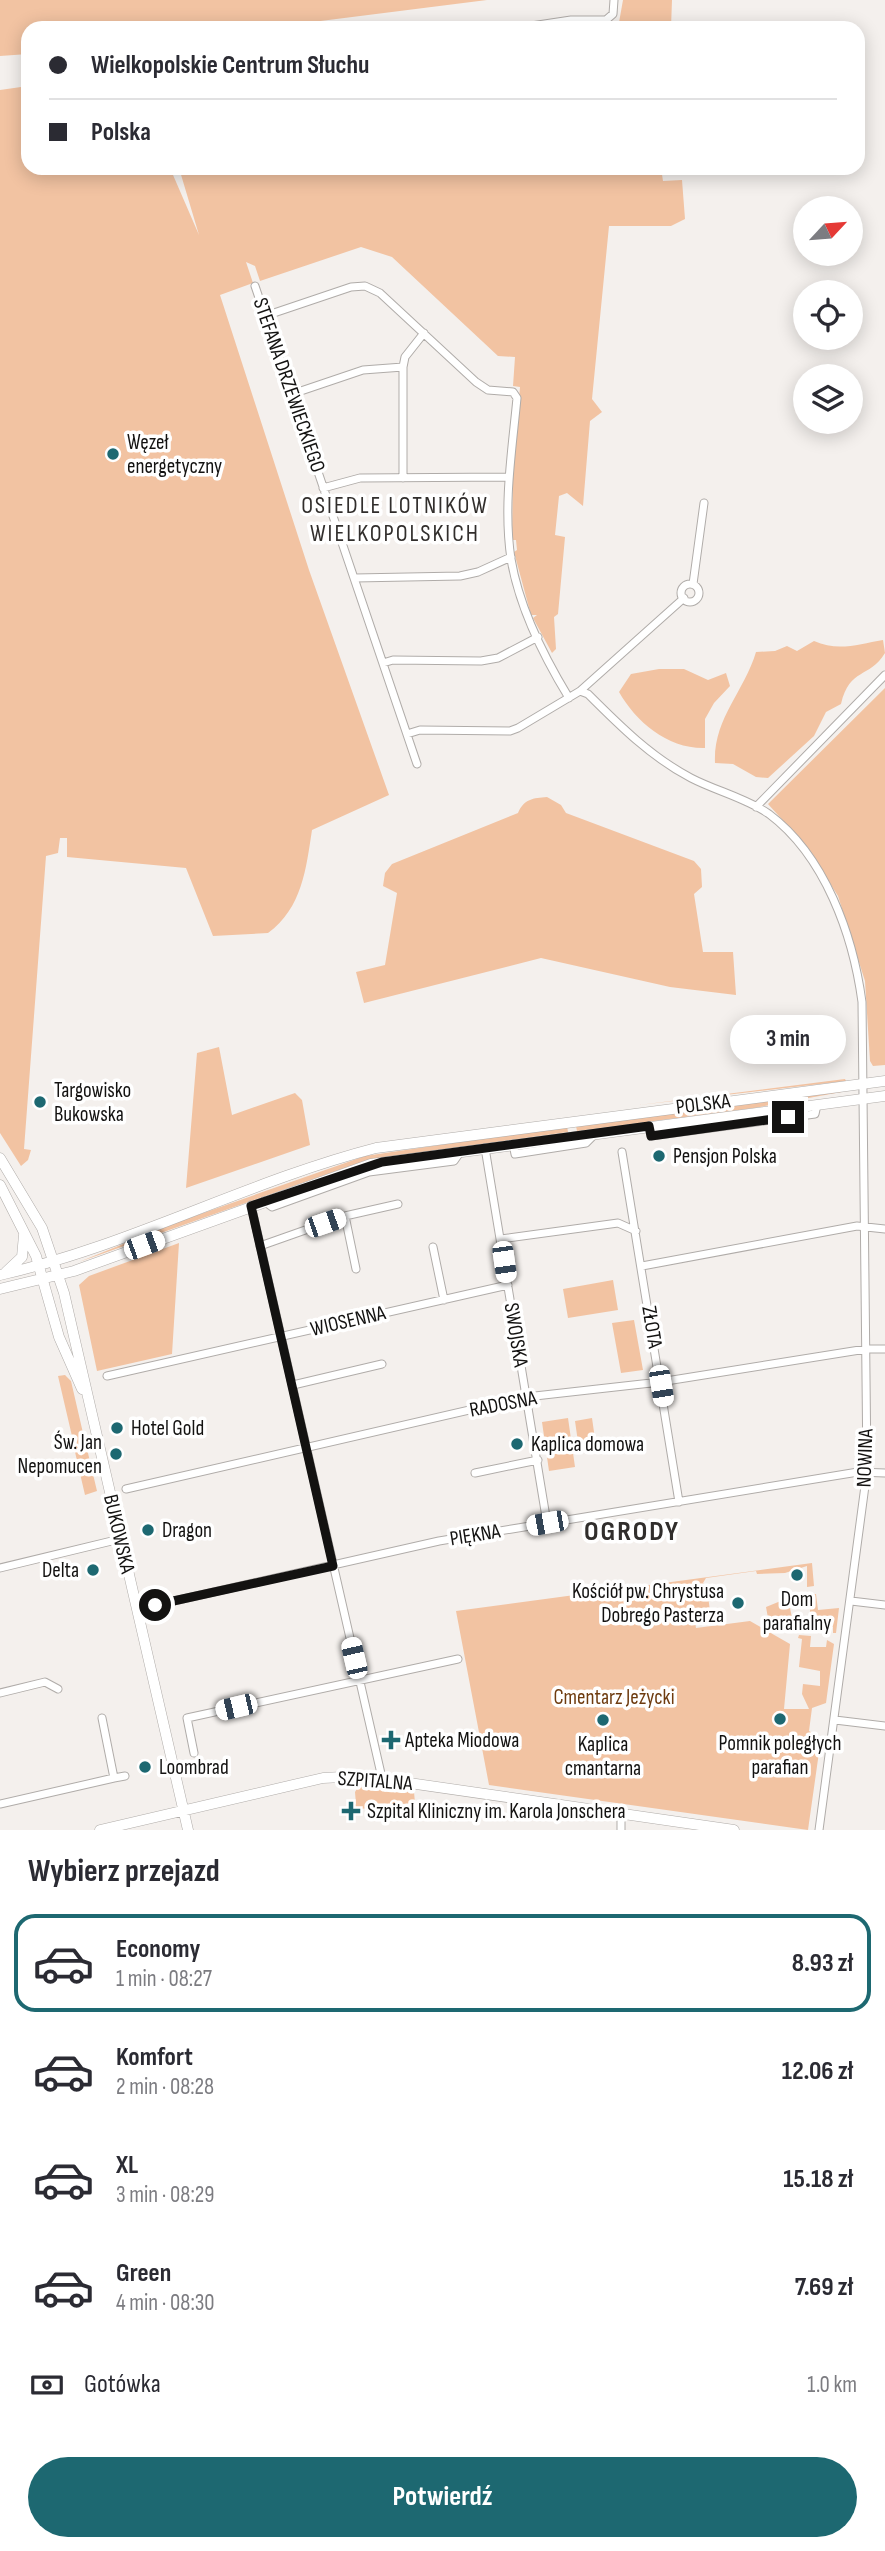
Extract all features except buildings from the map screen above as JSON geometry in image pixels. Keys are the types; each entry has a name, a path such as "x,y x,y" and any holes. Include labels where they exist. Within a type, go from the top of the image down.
{"street":[{"path":"582,21 610,18 614,0"},
{"name":"STEFANA DRZEWIECKIEGO","path":"255,286 417,764"},
{"path":"265,316 351,287 365,286 380,293 488,390 513,392 517,398 509,477 511,557 519,594 569,698"},
{"path":"404,478 403,367 405,357 424,333"},
{"path":"292,394 363,370 403,367"},
{"path":"323,488 359,478 509,477"},
{"path":"693,584 704,503"},
{"path":"355,579 460,576 511,557"},
{"path":"693,584 699,590 697,598 689,602 684,598 683,588 693,584"},
{"path":"407,734 419,730 510,731 580,691 684,598"},
{"path":"383,663 393,660 481,662 498,658 538,637"},
{"path":"757,807 885,675"},
{"name":"NOWINA","path":"580,691 588,694 652,754 692,778 757,807 787,831 819,873 833,899 859,979 863,1084 867,1471 819,1830"},
{"name":"POLSKA","path":"2,1275 55,1261 318,1166 376,1148 885,1081"},
{"name":"POLSKA","path":"0,1289 60,1275 371,1164 595,1133 650,1131 816,1109 885,1096"},
{"name":"SWOJSKA","path":"485,1148 547,1523"},
{"name":"ZŁOTA","path":"622,1152 679,1502"},
{"name":"BUKOWSKA","path":"0,1158 31,1208 60,1275 188,1830"},
{"name":"BUKOWSKA","path":"0,1185 22,1223 39,1265 62,1348 88,1402"},
{"path":"260,1246 345,1216 398,1204"},
{"path":"251,1206 382,1778"},
{"path":"345,1216 356,1269"},
{"path":"2,1275 22,1257 22,1223"},
{"path":"501,1239 618,1223 636,1231"},
{"path":"642,1266 865,1227 885,1229"},
{"path":"433,1247 444,1300"},
{"name":"WIOSENNA","path":"107,1376 508,1285"},
{"name":"RADOSNA","path":"126,1489 526,1397 660,1382 866,1349 885,1349"},
{"path":"293,1385 382,1364"},
{"path":"475,1473 538,1460"},
{"name":"PIĘKNA","path":"152,1606 439,1541 867,1471 885,1473"},
{"path":"0,1568 120,1539"},
{"path":"851,1601 885,1605"},
{"path":"194,1754 187,1718 458,1659"},
{"path":"0,1693 45,1682 58,1689"},
{"path":"102,1718 114,1778"},
{"path":"835,1720 885,1726"},
{"path":"0,1804 125,1776"},
{"name":"SZPITALNA","path":"100,1830 323,1778 361,1776 734,1830"},
{"path":"621,1814 621,1830"}],"green space":[{"path":"0,0 487,0 320,21 21,21 21,54 0,56"},
{"path":"623,0 672,0 671,21 619,21"},
{"path":"21,87 21,175 173,175 199,235 181,175 662,175 663,181 682,180 685,219 671,226 609,226 592,399 602,412 590,421 583,506 567,493 559,496 555,535 565,537 558,614 554,617 556,649 552,653 533,618 537,615 531,615 514,552 517,550 516,540 512,540 513,471 520,387 513,386 515,357 498,356 392,257 361,247 260,281 255,266 246,262 253,283 220,295 309,570 389,795 312,830 304,873 295,900 279,923 268,933 213,936 186,868 67,857 67,838 60,838 58,853 46,856 24,1149 31,1150 28,1160 21,1166 0,1133 0,90"},
{"path":"883,640 885,653 879,661 849,684 841,704 826,712 814,736 768,778 756,777 733,764 715,763 716,747 724,719 756,652 775,651 787,646 797,651 814,641 840,647"},
{"path":"659,669 684,669 708,680 726,673 730,686 714,703 705,719 705,748 678,744 654,732 634,714 619,692 631,674"},
{"path":"885,688 885,1065 873,1066 870,1061 865,981 838,896 806,846 768,804"},
{"path":"547,797 561,805 566,813 694,861 701,869 702,887 694,894 703,952 733,952 736,995 670,987 541,958 364,1003 356,972 385,965 397,893 383,886 385,873 392,864 518,813 530,800"},
{"path":"219,1047 232,1115 295,1093 302,1100 310,1145 186,1188 197,1053"},
{"path":"845,1079 846,1081 639,1105"},
{"path":"847,1091 754,1108 577,1131 576,1126"},
{"path":"567,1126 568,1132 367,1160 79,1262 172,1224 365,1156"},
{"path":"179,1243 172,1354 97,1371 79,1285 89,1276"},
{"path":"613,1280 618,1310 568,1318 563,1289"},
{"path":"634,1320 643,1370 621,1373 612,1323"},
{"path":"65,1375 71,1381 86,1446 75,1449 58,1376"},
{"path":"568,1418 575,1467 549,1471 542,1422"},
{"path":"592,1418 596,1446 579,1449 575,1421"},
{"path":"87,1449 97,1491 85,1495 75,1452"},
{"name":"Cmentarz Jeżycki","path":"812,1563 814,1586 807,1587 807,1566 785,1573 757,1574 756,1571 706,1578 703,1583 707,1587 711,1620 695,1622 696,1628 750,1621 790,1644 784,1709 809,1709 802,1694 803,1684 820,1686 820,1671 799,1667 802,1639 798,1638 799,1635 811,1636 810,1647 826,1647 827,1640 834,1644 826,1703 812,1708 809,1731 821,1738 808,1830 489,1785 456,1611"},
{"path":"816,1594 818,1610 839,1608 836,1633 833,1633 833,1627 816,1625 821,1618 815,1617 812,1625 805,1627 803,1617 810,1616 810,1607 793,1603 792,1597"},
{"path":"788,1598 794,1628 776,1627 768,1618 766,1607"},
{"path":"358,1787 414,1792 415,1803 351,1810 351,1805 356,1804 355,1792"}],"place":[{"name":"Węzeł energetyczny","path":"113,454"},
{"name":"Targowisko Bukowska","path":"40,1102"},
{"name":"Pensjon Polska","path":"659,1156"},
{"name":"Hotel Gold","path":"117,1428"},
{"name":"Kaplica domowa","path":"517,1444"},
{"name":"Św. Jan Nepomucen","path":"116,1454"},
{"name":"Dragon","path":"148,1530"},
{"name":"Delta","path":"93,1570"},
{"name":"Dom parafialny","path":"797,1575"},
{"name":"Kościół pw. Chrystusa Dobrego Pasterza","path":"738,1603"},
{"name":"Pomnik poległych parafian","path":"780,1719"},
{"name":"Kaplica cmantarna","path":"603,1720"},
{"name":"Apteka Miodowa","path":"391,1740"},
{"name":"Loombrad","path":"145,1767"},
{"name":"Szpital Kliniczny im. Karola Jonschera","path":"351,1811"}],"district":[{"name":"OSIEDLE LOTNIKÓW WIELKOPOLSKICH","path":"395,519"},
{"name":"OGRODY","path":"632,1531"}],"route":[{"path":"155,1605 333,1566 251,1206 339,1174 382,1162 649,1126 651,1136 788,1117"}]}
